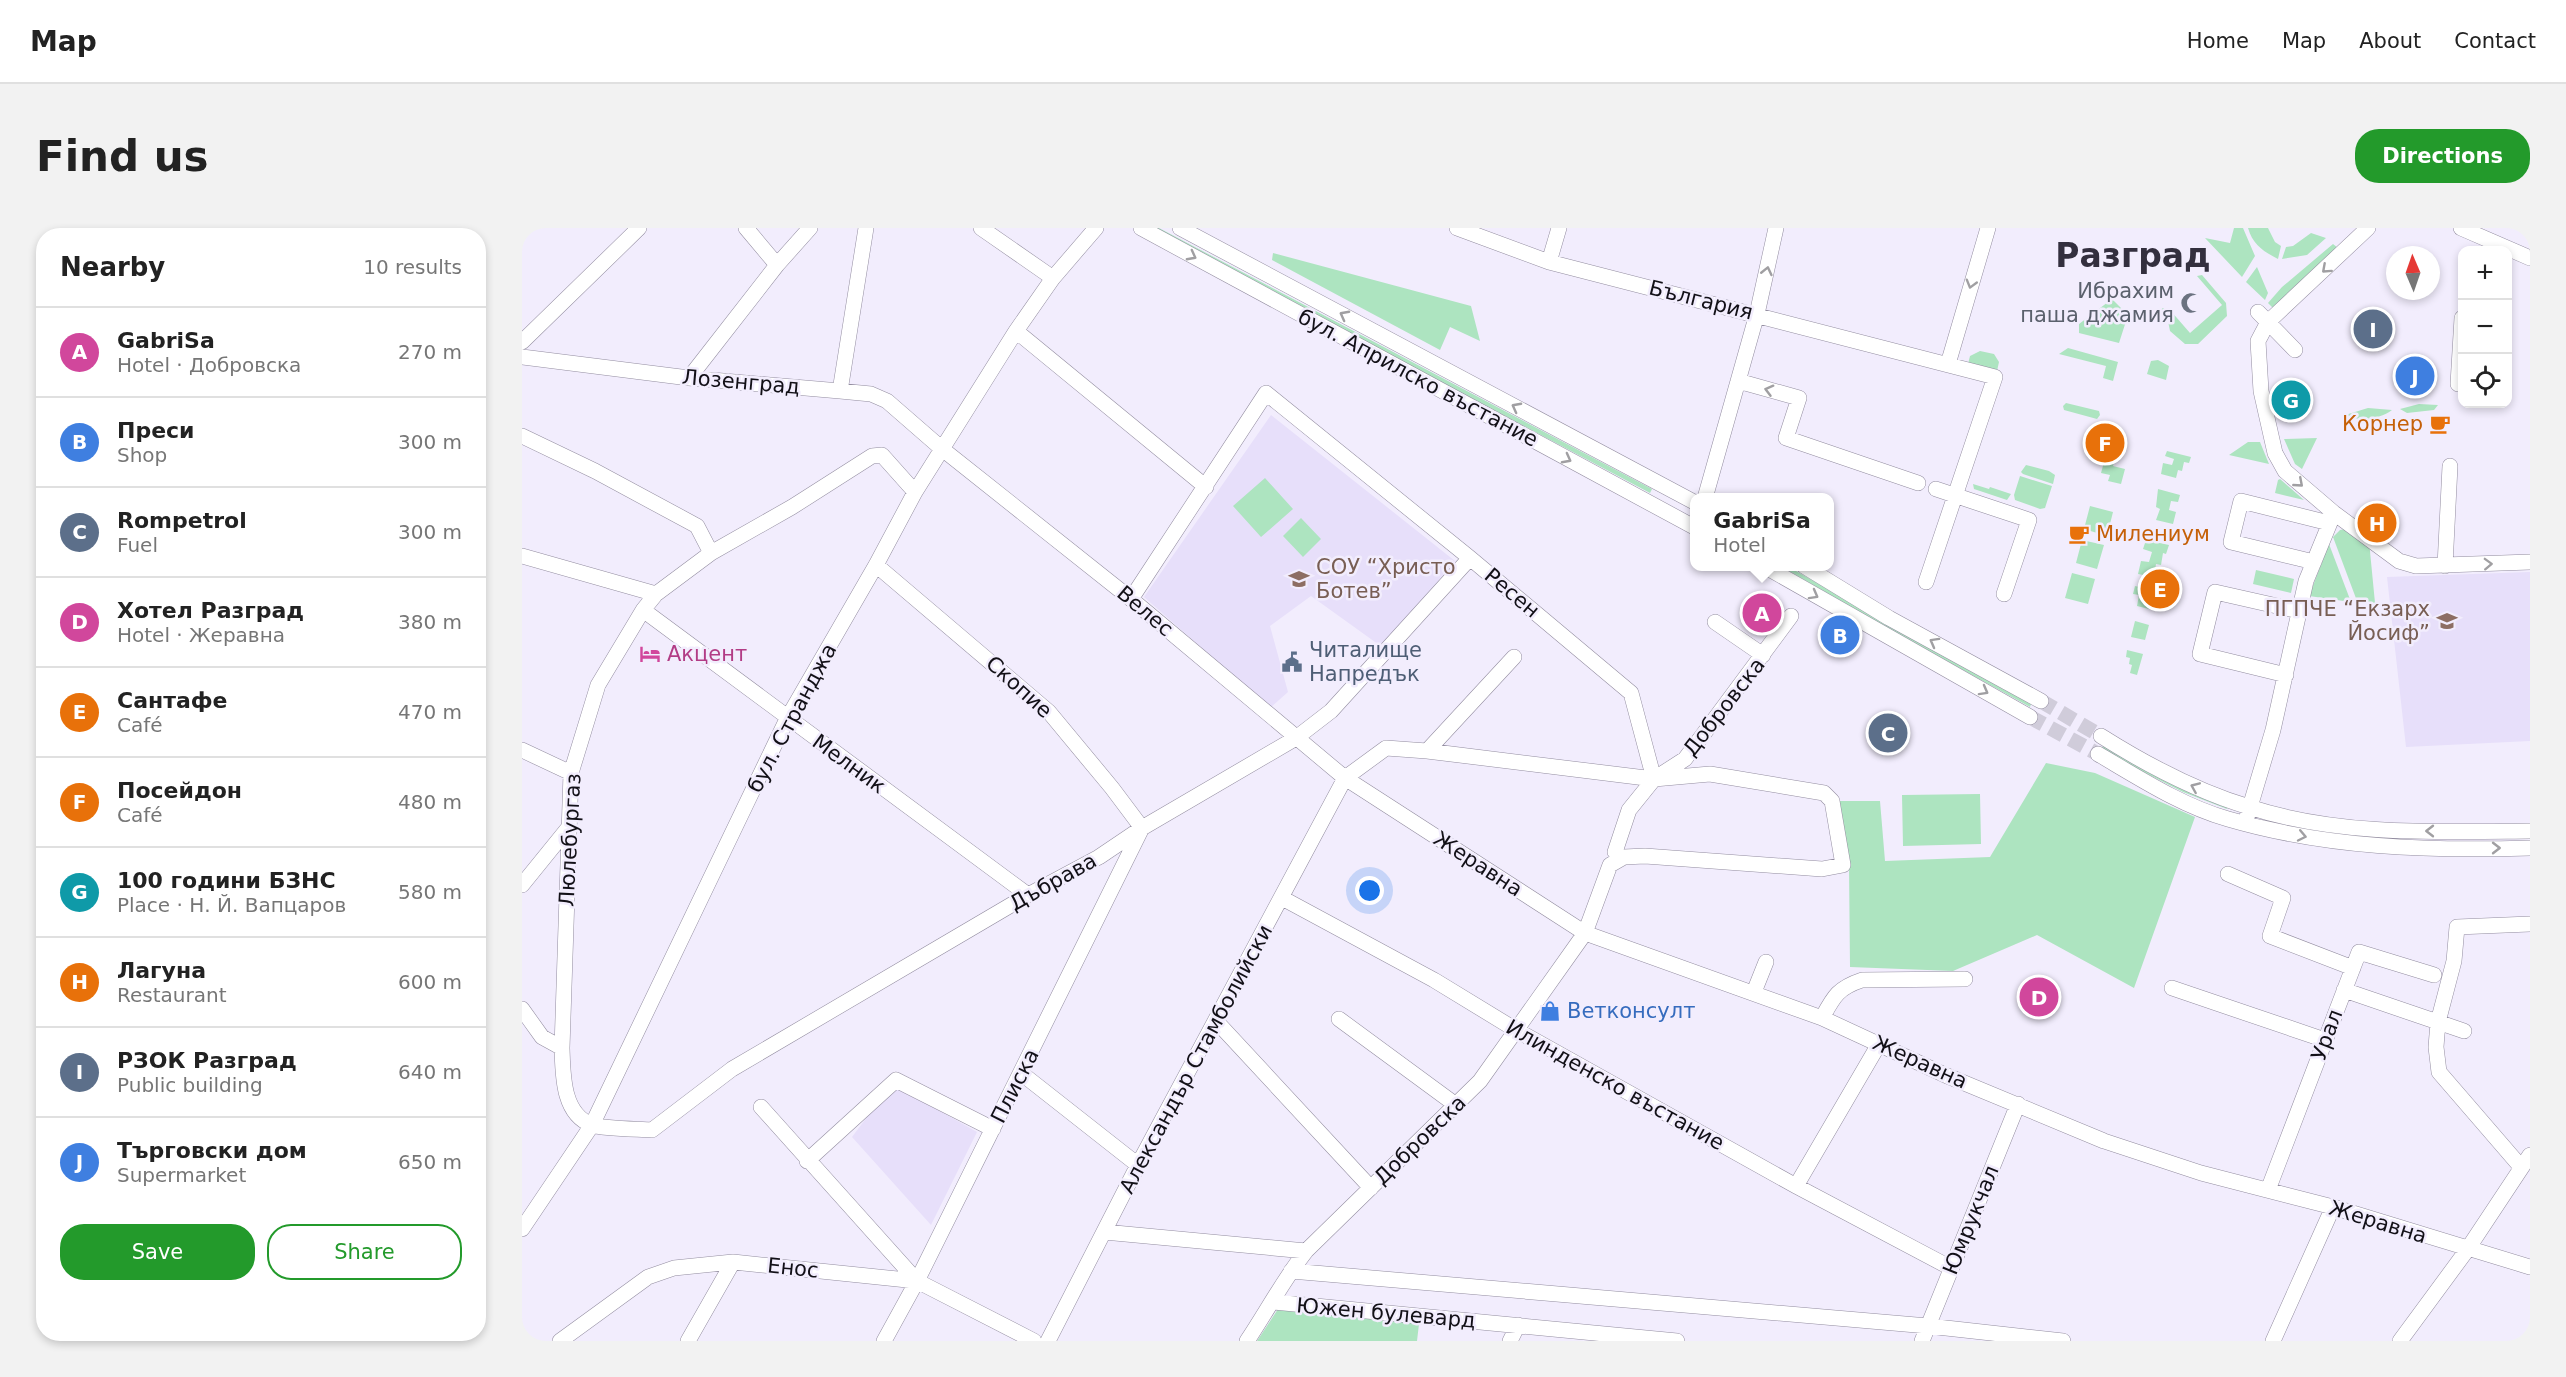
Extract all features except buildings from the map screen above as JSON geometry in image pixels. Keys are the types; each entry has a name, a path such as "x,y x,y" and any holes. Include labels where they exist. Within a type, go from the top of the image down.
{"street":[{"path":"522,342 639,228"},
{"path":"747,228 777,265"},
{"path":"689,378 777,265 810,228"},
{"path":"840,391 866,228"},
{"path":"981,228 1053,278"},
{"name":"бул. Странджа","path":"522,1229 592,1125 787,719 876,565 915,492 1016,331 1085,234 1095,228"},
{"name":"бул. Априлско въстание","path":"1141,228 1690,524"},
{"name":"бул. Априлско въстание","path":"1180,228 1690,499"},
{"name":"България","path":"1457,228 1549,262 1995,377 1956,495"},
{"path":"1549,262 1559,228"},
{"path":"1706,493 1757,314 1776,228"},
{"path":"1948,364 1988,228"},
{"path":"2368,228 2263,317 2258,341 2261,391 2275,453 2285,471 2331,518 2399,561 2416,566 2530,562"},
{"path":"2461,228 2530,258"},
{"path":"2263,317 2295,350"},
{"path":"1016,331 1206,487 1131,599"},
{"name":"Лозенград","path":"522,357 689,378 871,394 887,401 941,448"},
{"path":"1738,381 1799,398 1786,438 1918,483"},
{"name":"Ресен","path":"1206,487 1266,393 1470,558 1631,693 1654,779"},
{"path":"522,436 596,471 697,525 711,553"},
{"name":"Велес","path":"941,448 1131,599 1345,778"},
{"name":"Люлебургаз","path":"592,1125 571,1108 563,1075 562,1048 571,773 598,686 643,610 656,594 711,553 792,507 872,456 882,455 915,492"},
{"path":"2445,566 2450,466"},
{"path":"1936,489 2029,519 2004,594"},
{"path":"1926,582 1956,495"},
{"path":"2314,562 2231,542 2241,501 2331,518"},
{"path":"2248,815 2268,749 2306,580 2331,518"},
{"path":"522,556 656,594"},
{"name":"Дъбрава","path":"592,1125 652,1130 732,1069 1028,895 1100,857 1142,828 1296,738 1330,711 1470,558"},
{"name":"Скопие","path":"876,565 1049,712 1142,828"},
{"path":"1771,571 2030,717"},
{"path":"1811,571 1889,618 2041,700"},
{"path":"2286,675 2200,654 2215,592 2300,611"},
{"name":"Мелник","path":"643,610 787,719 1028,895"},
{"name":"Добровска","path":"1247,1341 1306,1251 1480,1081 1585,933 1629,810 1654,779 1685,759 1791,616"},
{"path":"1715,621 1763,655"},
{"path":"1427,751 1514,657"},
{"path":"2101,736 2147,763 2248,815 2316,839 2374,847 2530,848"},
{"path":"1345,778 1386,748 1654,779 1710,774 1824,793 1832,801 1843,865 1822,869 1646,856 1613,858"},
{"path":"522,750 571,773"},
{"path":"2097,754 2198,808 2227,819 2248,815 2361,828 2530,831"},
{"name":"Александър Стамболийски","path":"1048,1341 1138,1166 1345,778"},
{"name":"Жеравна","path":"1345,778 1585,933 1822,1018 1945,1075 2104,1141 2201,1173 2332,1207 2467,1250 2530,1267"},
{"path":"522,885 569,827"},
{"name":"Плиска","path":"884,1341 917,1281 1142,828"},
{"path":"1100,857 1118,880"},
{"path":"2228,874 2283,898 2270,936 2353,968 2359,952 2434,975"},
{"name":"Илинденско въстание","path":"1282,897 1434,980 1516,1030 1796,1186 1952,1268"},
{"path":"2400,1341 2467,1250 2526,1161 2474,1112 2439,1072 2436,1047 2438,1022 2454,961 2457,927 2530,924"},
{"path":"1754,992 1766,962"},
{"name":"Урал","path":"2268,1190 2353,968"},
{"path":"1822,1018 1833,997 1846,986 1862,980 1965,979"},
{"path":"2172,988 2325,1040"},
{"path":"2344,990 2463,1031"},
{"path":"522,1009 542,1037 562,1048"},
{"path":"1339,1020 1456,1105"},
{"path":"1216,1021 1371,1188"},
{"path":"1796,1186 1879,1044"},
{"path":"1021,1073 1138,1166"},
{"path":"807,1161 896,1080 993,1129"},
{"name":"Юмрукчал","path":"1925,1334 2018,1104"},
{"path":"761,1107 917,1281"},
{"path":"2273,1341 2332,1207"},
{"path":"1104,1232 1306,1251"},
{"path":"687,1341 733,1262"},
{"name":"Енос","path":"560,1341 648,1277 674,1268 733,1262 917,1281 1034,1341"},
{"path":"1291,1272 1925,1334 2063,1341"},
{"name":"Южен булевард","path":"1274,1302 1677,1341"},
{"path":"1510,1341 1518,1325"}],"shaded area":[{"name":"СОУ “Христо Ботев”","path":"1271,415 1455,561 1382,647 1311,596 1270,626 1288,692 1270,708 1144,597"},
{"path":"2530,572 2530,741 2406,747 2387,577"},
{"path":"899,1088 977,1132 931,1225 852,1137 876,1105"}],"green space":[{"path":"1152,228 1159,228 1652,489 1650,493"},
{"path":"2234,228 2243,228 2255,256 2242,277 2205,238 2230,243"},
{"path":"2248,228 2268,228 2275,242 2281,246 2278,259 2259,247"},
{"path":"2311,233 2326,238 2307,255 2282,259 2286,247 2293,246"},
{"path":"2333,244 2338,248 2273,308 2268,303 2282,287"},
{"path":"1273,253 1471,306 1480,341 1450,327 1440,350 1272,260"},
{"path":"2257,267 2268,293 2265,300 2246,282"},
{"path":"2202,275 2226,303 2227,316 2198,344 2185,344 2170,331 2168,321 2159,311 2163,308 2170,310 2190,333 2222,305 2197,276"},
{"path":"2112,299 2128,315 2119,343 2079,333 2079,324"},
{"path":"2068,348 2118,362 2113,381 2103,378 2106,366 2059,354"},
{"path":"1980,351 1994,354 1999,362 1997,371 1968,364 1970,356"},
{"path":"2158,360 2169,366 2166,380 2147,374 2151,361"},
{"path":"2066,403 2099,411 2100,415 2097,419 2064,410 2063,406"},
{"path":"2419,404 2438,405 2434,410 2407,413 2400,409"},
{"path":"2368,408 2392,410 2382,416 2369,418 2345,415"},
{"path":"2317,438 2302,469 2295,464 2284,439"},
{"path":"2248,442 2260,442 2269,464 2229,455"},
{"path":"2107,451 2116,453 2113,466 2125,469 2121,484 2108,481 2110,475 2101,473"},
{"path":"2167,451 2191,457 2189,463 2184,462 2182,471 2178,470 2176,478 2161,474 2163,463 2172,465 2174,459 2165,456"},
{"path":"2026,465 2049,471 2055,475 2053,484 2023,474 2021,472"},
{"path":"2020,476 2052,486 2045,508 2040,509 2015,500 2014,495"},
{"path":"1265,478 1293,509 1261,537 1233,506"},
{"path":"2280,479 2304,500 2275,493"},
{"path":"1973,484 2011,494 2007,500 1974,489"},
{"path":"2158,489 2180,495 2178,502 2171,501 2169,510 2176,512 2173,524 2156,520 2160,509 2156,507"},
{"path":"2090,506 2113,512 2107,536 2084,529"},
{"path":"1301,518 1321,539 1303,557 1283,536"},
{"path":"2350,528 2369,541 2375,603 2357,601 2333,537 2340,530"},
{"path":"2082,540 2104,545 2097,569 2076,563"},
{"path":"2146,540 2169,545 2166,554 2163,553 2161,565 2156,564 2154,577 2138,574 2141,561 2149,562 2152,552 2143,549"},
{"path":"2329,544 2351,602 2309,596"},
{"path":"2256,570 2294,579 2291,593 2253,584"},
{"path":"1789,571 1796,571 2031,704 2030,707"},
{"path":"2072,573 2095,579 2088,604 2065,598"},
{"path":"2135,586 2161,592 2159,600 2152,599 2149,609 2137,606 2139,595 2133,594"},
{"path":"2135,621 2149,625 2145,640 2131,637"},
{"path":"2127,650 2143,654 2137,675 2130,673 2132,665 2129,664 2130,658 2126,657"},
{"path":"2103,744 2229,805 2227,809 2183,792 2102,751"},
{"path":"2046,763 2095,773 2195,817 2134,988 2037,935 1953,971 1850,967 1849,865 1839,801 1880,801 1885,861 1990,857"},
{"path":"1980,794 1981,844 1903,846 1902,795"},
{"path":"1278,1309 1419,1324 1417,1341 1257,1341"}],"tunnel":[{"path":"2041,701 2101,736"},
{"path":"2030,717 2098,754"}],"place":[{"name":"Ибрахим паша джамия","path":"2191,303"},
{"name":"РЗОК Разград","path":"2373,329"},
{"name":"Търговски дом","path":"2415,376"},
{"name":"100 години БЗНС","path":"2291,400"},
{"name":"Корнер","path":"2440,424"},
{"name":"Посейдон","path":"2105,443"},
{"name":"Лагуна","path":"2377,523"},
{"name":"Милениум","path":"2079,534"},
{"name":"СОУ “Христо Ботев”","path":"1299,579"},
{"name":"Сантафе","path":"2160,589"},
{"name":"GabriSa","path":"1762,613"},
{"name":"ПГПЧЕ “Екзарх Йосиф”","path":"2447,621"},
{"name":"Преси","path":"1840,635"},
{"name":"Акцент","path":"650,654"},
{"name":"Читалище Напредък","path":"1292,662"},
{"name":"Rompetrol","path":"1888,733"},
{"name":"Хотел Разград","path":"2039,997"},
{"name":"Ветконсулт","path":"1550,1011"}],"district":[{"name":"Разград","path":"2133,255"}]}
